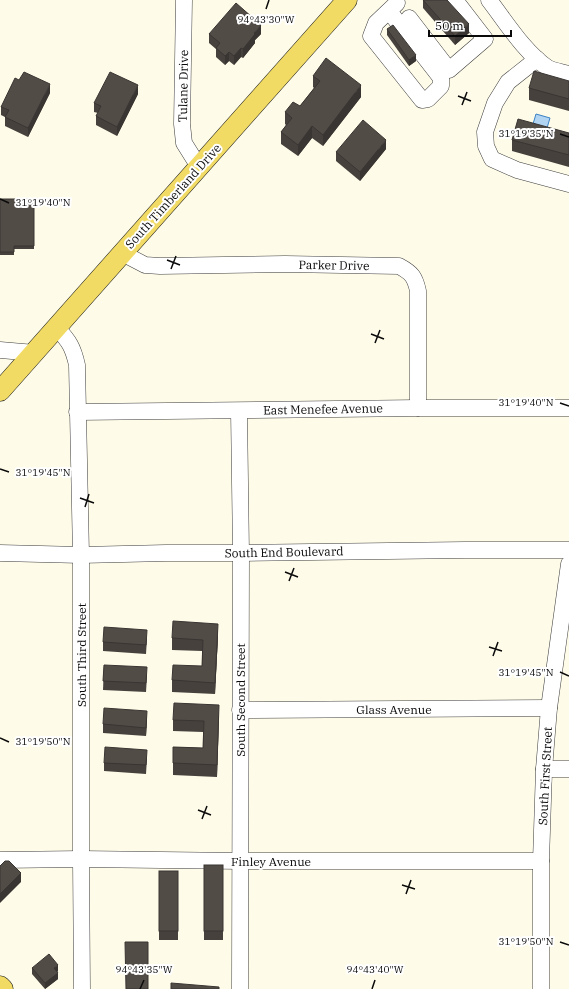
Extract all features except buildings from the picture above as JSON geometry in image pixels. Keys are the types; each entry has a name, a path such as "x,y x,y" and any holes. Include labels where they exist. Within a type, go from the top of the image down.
{"main road":[{"name":"South Timberland Drive","path":"0,391 347,0"},
{"path":"0,986 3,989"}],"street":[{"name":"Tulane Drive","path":"184,0 182,124 184,143 200,167"},
{"path":"450,0 451,4 470,27 478,30"},
{"path":"394,5 449,70 485,39 454,0"},
{"path":"489,0 537,59 550,69 569,74"},
{"path":"394,5 441,78 441,86 428,99 422,100 371,36 376,23 394,5"},
{"path":"537,59 508,82 495,104 485,132 486,146 492,159 517,170 569,184"},
{"name":"Parker Drive","path":"122,253 145,265 160,266 285,264 399,266 408,271 415,279 418,291 418,408"},
{"name":"South Third Street","path":"57,328 69,341 77,365 81,555 82,989"},
{"path":"0,350 35,353"},
{"name":"East Menefee Avenue","path":"77,412 418,408 569,408"},
{"name":"South Second Street","path":"239,411 241,553 240,989"},
{"name":"South End Boulevard","path":"0,553 81,555 569,550"},
{"name":"South First Street","path":"541,989 541,861 548,708 567,595 569,564"},
{"name":"Glass Avenue","path":"240,710 548,708"},
{"path":"544,770 569,769"},
{"name":"Finley Avenue","path":"0,860 541,861"}],"water":[{"path":"536,114 550,118 547,128 533,124"}]}
